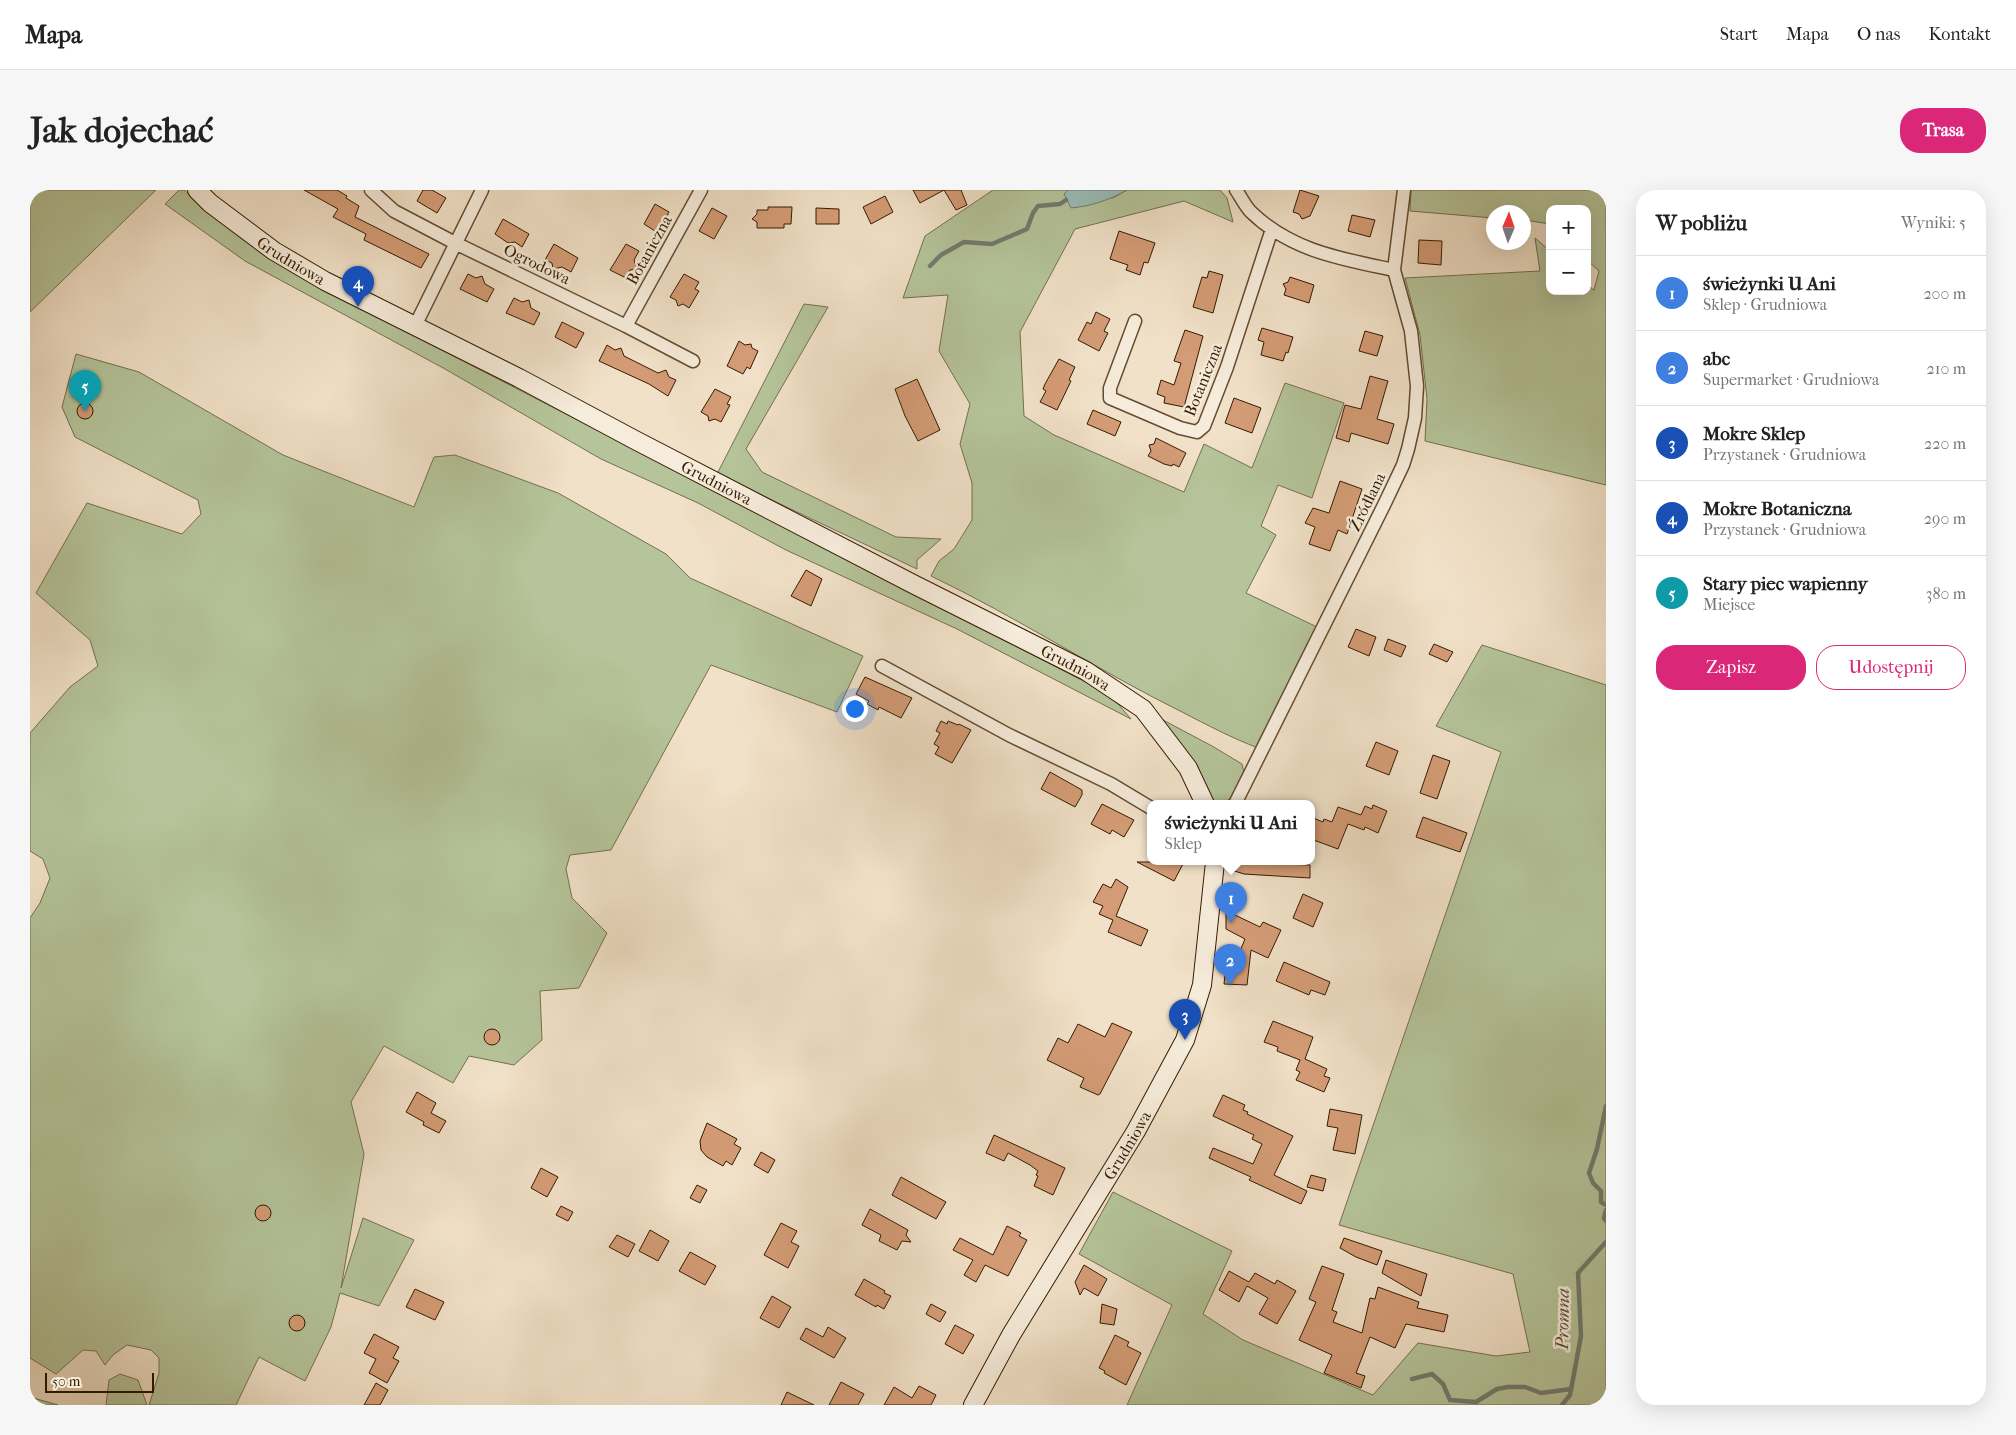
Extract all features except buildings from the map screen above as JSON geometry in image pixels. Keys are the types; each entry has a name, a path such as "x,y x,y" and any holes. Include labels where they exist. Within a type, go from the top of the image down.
{"street":[{"name":"Grudniowa","path":"197,190 210,203 274,251 325,281 519,378 923,590 1086,671 1143,709 1188,768 1203,800"},
{"name":"Ogrodowa","path":"371,190 394,211 693,361"},
{"path":"415,326 482,190"},
{"name":"Botaniczna","path":"626,326 701,190"},
{"path":"1236,190 1250,211 1272,230 1294,243 1330,255 1394,270"},
{"name":"Źródlana","path":"1236,800 1384,506 1408,449 1415,418 1417,386 1411,331 1394,270 1404,190"},
{"name":"Botaniczna","path":"1135,321 1110,388 1110,398 1180,428 1197,432 1204,426 1228,367 1272,230"},
{"path":"882,666 1009,734 1111,784 1147,806"},
{"name":"Grudniowa","path":"974,1405 1011,1335 1136,1131 1185,1040 1202,985 1215,865"}],"green space":[{"path":"30,190 156,190 30,312"},
{"path":"179,190 184,190 258,248 372,314 1099,689 1118,704 1131,719 957,629 786,550 698,503 601,459 445,369 245,261 165,204"},
{"path":"993,190 1068,190 1064,194 1113,198 1127,190 1220,190 1227,198 1233,222 1184,201 1075,229 1020,332 1024,416 1054,435 1184,492 1204,444 1252,468 1285,383 1344,403 1312,498 1278,485 1261,526 1276,535 1246,593 1317,627 1258,748 1150,696 995,609 931,576 939,561 954,549 972,520 972,483 960,444 970,404 939,351 948,295 903,298 925,236"},
{"path":"1411,190 1606,190 1606,485 1425,441 1427,399 1420,335 1405,278 1540,271 1535,238 1546,248 1546,295 1591,295 1591,288 1594,290 1599,271 1591,264 1591,205 1546,205 1546,223 1531,221 1531,205 1486,205 1486,217 1410,211"},
{"path":"804,304 828,307 746,449 762,472 896,537 941,539 917,560 917,569 717,474"},
{"path":"76,354 139,372 283,455 414,507 434,457 455,455 558,493 666,554 690,578 863,656 837,712 711,665 611,850 570,855 566,869 572,898 607,933 579,988 540,991 542,1040 514,1065 469,1056 453,1083 384,1046 351,1102 364,1154 341,1288 363,1218 414,1240 379,1306 340,1293 331,1327 305,1381 259,1357 236,1405 149,1405 159,1373 159,1358 151,1350 127,1345 113,1355 105,1365 96,1351 83,1350 56,1374 30,1358 30,918 40,903 50,878 43,859 30,851 30,733 70,687 98,666 90,640 36,593 87,503 182,534 201,514 198,500 75,437 62,407"},
{"path":"1482,645 1606,685 1606,1405 1127,1405 1172,1305 1079,1254 1113,1192 1232,1251 1203,1314 1243,1340 1373,1395 1418,1343 1496,1356 1530,1352 1513,1274 1339,1225 1501,752 1436,726"},
{"path":"1163,720 1242,764 1244,773 1234,794 1230,798 1227,800 1213,800"},
{"path":"120,1374 138,1380 147,1405 106,1405 109,1380"},
{"path":"30,1397 58,1405 30,1405"}],"water":[{"path":"1068,190 1127,190 1100,202 1071,208 1064,194"}],"waterway":[{"path":"930,266 941,255 964,242 992,244 1027,229 1038,206 1060,204 1066,200"},
{"name":"Promna","path":"1606,1106 1597,1149 1589,1173 1593,1183 1601,1191 1601,1202 1606,1205"},
{"name":"Promna","path":"1606,1210 1604,1218 1606,1221"},
{"name":"Promna","path":"1562,1405 1570,1395 1581,1336 1578,1273 1606,1242"},
{"path":"1412,1379 1432,1374 1443,1384 1450,1400 1476,1402 1497,1389 1508,1387 1525,1387 1541,1393 1571,1389"}],"place":[{"name":"Mokre Botaniczna","path":"358,307"},
{"name":"Stary piec wapienny","path":"85,411"},
{"name":"świeżynki U Ani","path":"1231,923"},
{"name":"abc","path":"1230,985"},
{"name":"Mokre Sklep","path":"1185,1040"}]}
